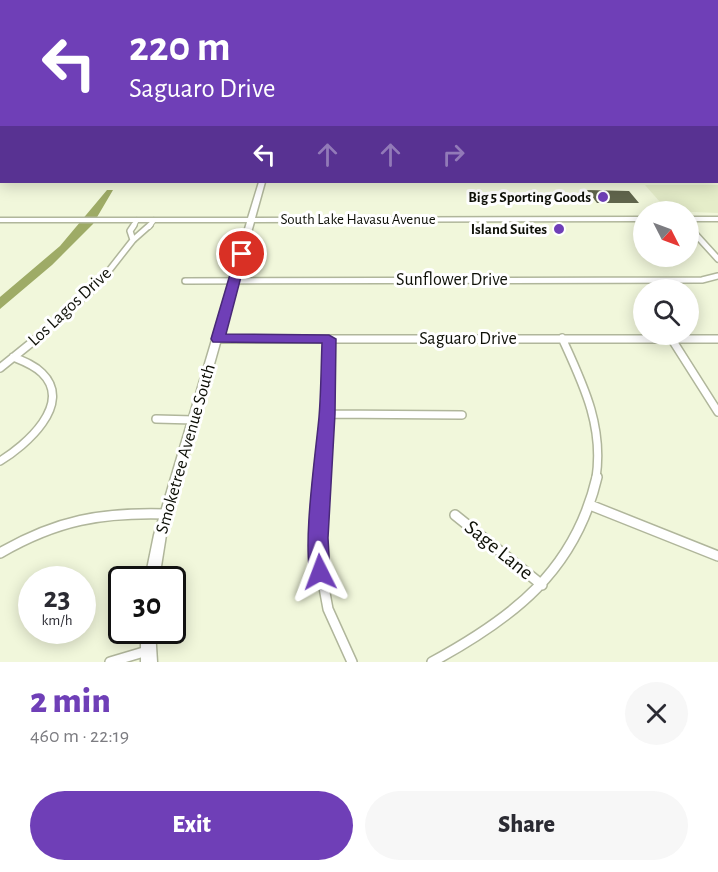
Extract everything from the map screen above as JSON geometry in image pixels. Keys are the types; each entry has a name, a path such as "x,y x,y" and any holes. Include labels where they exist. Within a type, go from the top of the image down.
{"main road":[{"name":"Smoketree Avenue South","path":"155,566 167,514 262,183"},
{"name":"South Lake Havasu Avenue","path":"0,220 633,219"},
{"path":"699,219 718,219"}],"street":[{"name":"Los Lagos Drive","path":"133,240 130,231 137,220"},
{"name":"Los Lagos Drive","path":"0,368 97,286 120,260 133,240 146,231 154,220"},
{"path":"699,238 718,260"},
{"name":"Sunflower Drive","path":"185,281 702,280 718,276"},
{"name":"Saguaro Drive","path":"218,339 633,338"},
{"path":"329,339 327,414 318,538 320,572 328,609 352,662"},
{"path":"432,662 494,626 518,608 542,585 572,545 590,505 598,462 596,423 562,339"},
{"name":"Saguaro Drive","path":"699,339 718,339"},
{"path":"675,345 718,412"},
{"path":"0,461 14,452 33,434 46,416 52,400 51,386 44,374 13,357"},
{"path":"327,414 462,416"},
{"path":"156,419 194,420"},
{"path":"590,505 718,556"},
{"path":"0,553 48,528 85,517 121,512 167,514"},
{"name":"Sage Lane","path":"455,515 542,585"},
{"path":"110,662 149,656"}],"shaded area":[{"path":"645,185 718,185 718,213 699,212 699,201 659,201"},
{"path":"107,190 113,190 93,224 52,265 0,309 0,297 60,246"}],"building":[{"path":"587,190 629,191 637,201 633,201 633,203 597,203"},
{"path":"490,193 511,193 516,203 493,203"}],"place":[{"name":"Big 5 Sporting Goods","path":"603,197"},
{"name":"Island Suites","path":"559,229"}],"route":[{"path":"242,254 226,304 218,339 329,339 327,414 318,538 320,572"}]}
